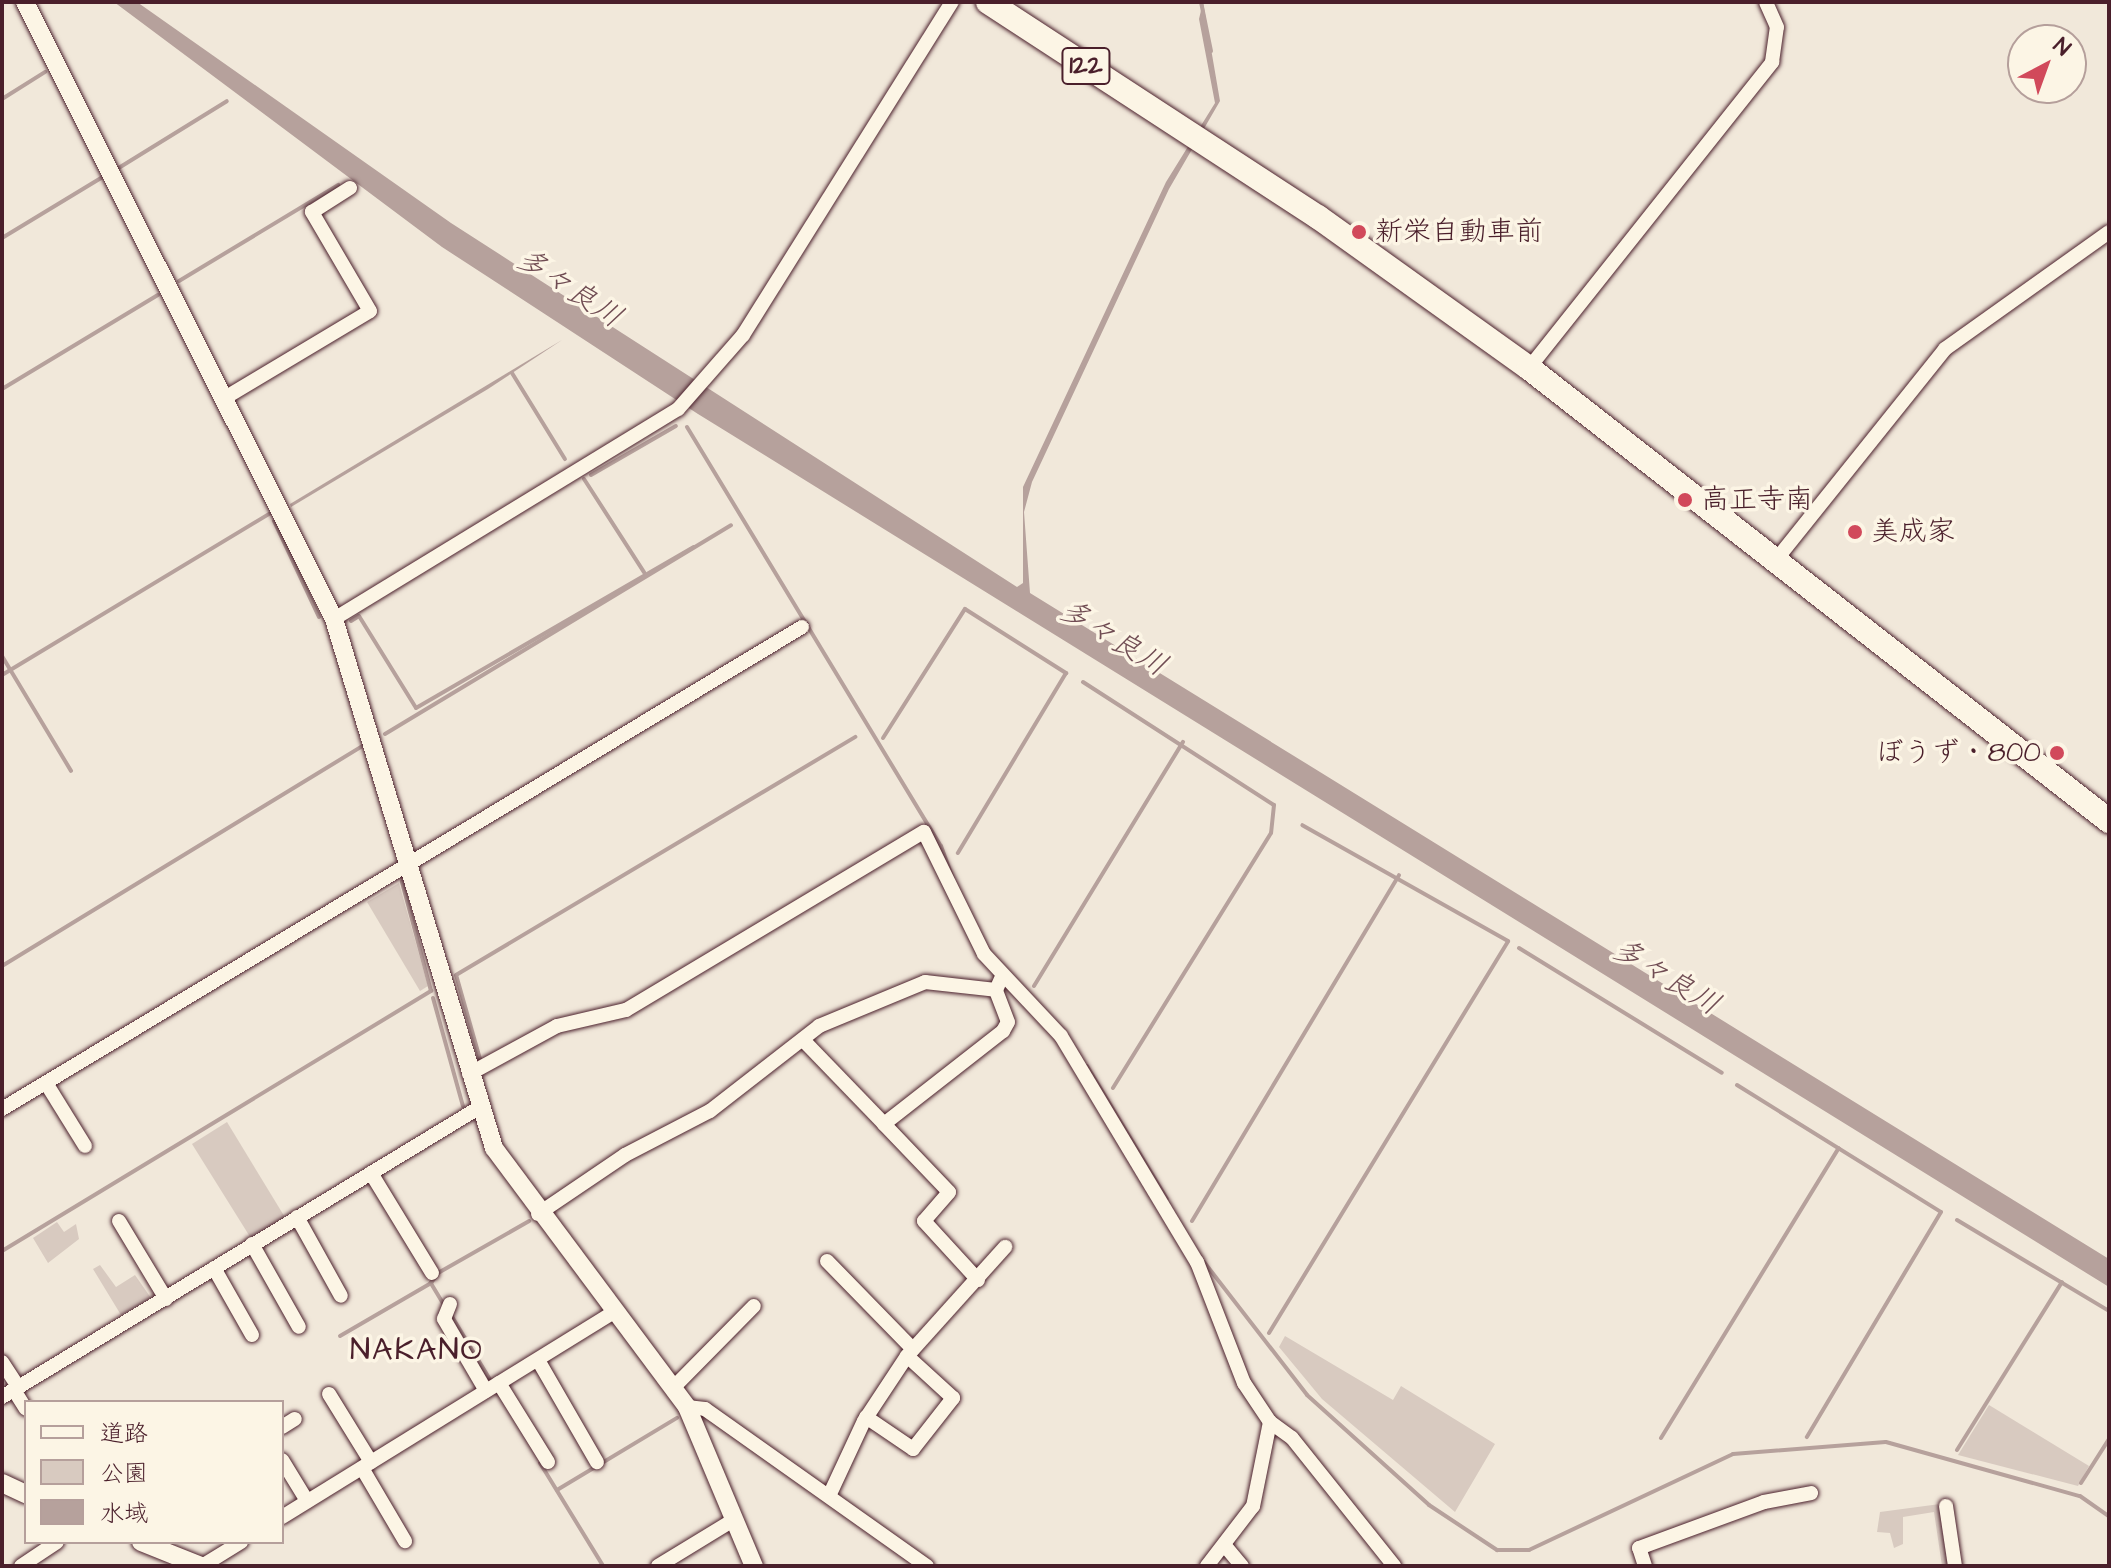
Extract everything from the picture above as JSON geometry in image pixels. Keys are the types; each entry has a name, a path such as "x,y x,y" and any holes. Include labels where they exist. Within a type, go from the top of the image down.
{"highway":[{"name":"122","path":"988,2 1192,135 1529,368 2109,821"}],"street":[{"path":"25,2 334,619 410,862 469,1074 501,1162 687,1407 754,1566"},
{"path":"334,619 681,405 713,373 952,2"},
{"path":"1529,368 1772,62 1777,27 1766,2"},
{"path":"223,399 370,311 312,212 350,188"},
{"path":"1776,560 1945,349 2109,232"},
{"path":"2,1109 802,627"},
{"path":"469,1074 557,1026 626,1010 924,832 998,984 1008,1022 1003,1031 884,1124"},
{"path":"538,1214 625,1155 710,1111 803,1040 858,1007 925,982 998,984 1061,1036 1197,1262 1244,1383 1270,1422 1292,1438 1394,1566"},
{"path":"803,1040 949,1192 924,1221 978,1280"},
{"path":"46,1083 85,1146"},
{"path":"11,1391 480,1107"},
{"path":"371,1173 432,1273"},
{"path":"297,1217 341,1296"},
{"path":"119,1221 166,1299"},
{"path":"252,1244 299,1327"},
{"path":"829,1496 866,1417 910,1352 1005,1247"},
{"path":"827,1261 953,1398 913,1449 866,1417"},
{"path":"214,1268 252,1335"},
{"path":"450,1304 444,1319 548,1462"},
{"path":"673,1388 754,1306"},
{"path":"284,1516 616,1311"},
{"path":"538,1360 597,1462"},
{"path":"2,1362 11,1391 24,1407"},
{"path":"329,1394 405,1541"},
{"path":"687,1407 705,1409 927,1566"},
{"path":"1207,1566 1226,1547 1253,1506 1270,1422"},
{"path":"284,1463 307,1501"},
{"path":"3,1486 24,1493"},
{"path":"1645,1566 1639,1548 1764,1502 1811,1493"},
{"path":"1946,1506 1955,1566"},
{"path":"658,1566 735,1519"},
{"path":"21,1566 54,1544"},
{"path":"146,1544 199,1566 238,1544"},
{"path":"1226,1547 1242,1566"}],"green space":[{"path":"399,883 428,986 420,991 367,902"},
{"path":"227,1122 286,1219 252,1240 192,1144"},
{"path":"57,1222 64,1232 76,1224 79,1239 48,1263 33,1238"},
{"path":"100,1265 116,1287 135,1275 151,1298 121,1315 93,1269"},
{"path":"1285,1336 1393,1400 1401,1386 1495,1444 1455,1512 1322,1399 1279,1347"},
{"path":"1989,1405 2089,1466 2078,1486 1958,1455"},
{"path":"1940,1504 1948,1564 1942,1566 1934,1512 1903,1517 1903,1544 1894,1548 1890,1533 1877,1532 1880,1512"}],"water":[{"path":"114,2 137,2 451,223 1017,587 1023,583 1023,487 1166,182 1215,103 1199,19 1203,2 1220,101 1169,189 1032,482 1024,512 1030,593 2109,1259 2109,1287 698,414 442,247"},
{"path":"562,340 488,389 291,507 290,504"}],"waterway":[{"path":"1201,2 1211,51"},
{"path":"2,99 45,72"},
{"path":"117,169 227,101"},
{"path":"2,238 106,175"},
{"path":"179,281 338,185"},
{"path":"2,389 158,295"},
{"path":"512,373 565,459"},
{"path":"591,475 676,426"},
{"path":"687,427 941,846 953,879"},
{"path":"584,479 644,572"},
{"path":"2,675 269,514"},
{"path":"274,521 319,617"},
{"path":"385,734 731,525"},
{"path":"351,621 359,616 416,708 694,547"},
{"path":"883,738 965,609 1066,673 958,853"},
{"path":"2,656 71,771"},
{"path":"1083,682 1274,805 1271,833 1113,1088"},
{"path":"480,1059 456,975 856,737"},
{"path":"1034,986 1183,742"},
{"path":"2,966 363,746"},
{"path":"1269,1333 1508,941 1302,825"},
{"path":"1192,1221 1399,875"},
{"path":"2,1251 431,991 402,882"},
{"path":"1519,948 1722,1073"},
{"path":"433,998 463,1106"},
{"path":"1087,1066 1167,1199"},
{"path":"1737,1085 1941,1212 1807,1437"},
{"path":"1661,1438 1839,1148"},
{"path":"1957,1220 2109,1311"},
{"path":"444,1305 431,1283 438,1273 529,1221"},
{"path":"1204,1262 1307,1395 1429,1505 1497,1550 1529,1550 1733,1454 1886,1442 2080,1496 2109,1516"},
{"path":"1957,1450 2062,1282"},
{"path":"340,1336 431,1283"},
{"path":"451,1315 492,1383"},
{"path":"557,1490 677,1418"},
{"path":"2081,1483 2109,1439"},
{"path":"540,1463 603,1566"}],"place":[{"name":"新栄自動車前","path":"1359,232"},
{"name":"高正寺南","path":"1685,500"},
{"name":"美成家","path":"1855,532"},
{"name":"ぼうず・800","path":"2057,753"}],"district":[{"name":"NAKANO","path":"417,1350"}],"water label":[{"name":"多々良川","path":"569,288"},
{"name":"多々良川","path":"1113,638"},
{"name":"多々良川","path":"1666,977"}]}
